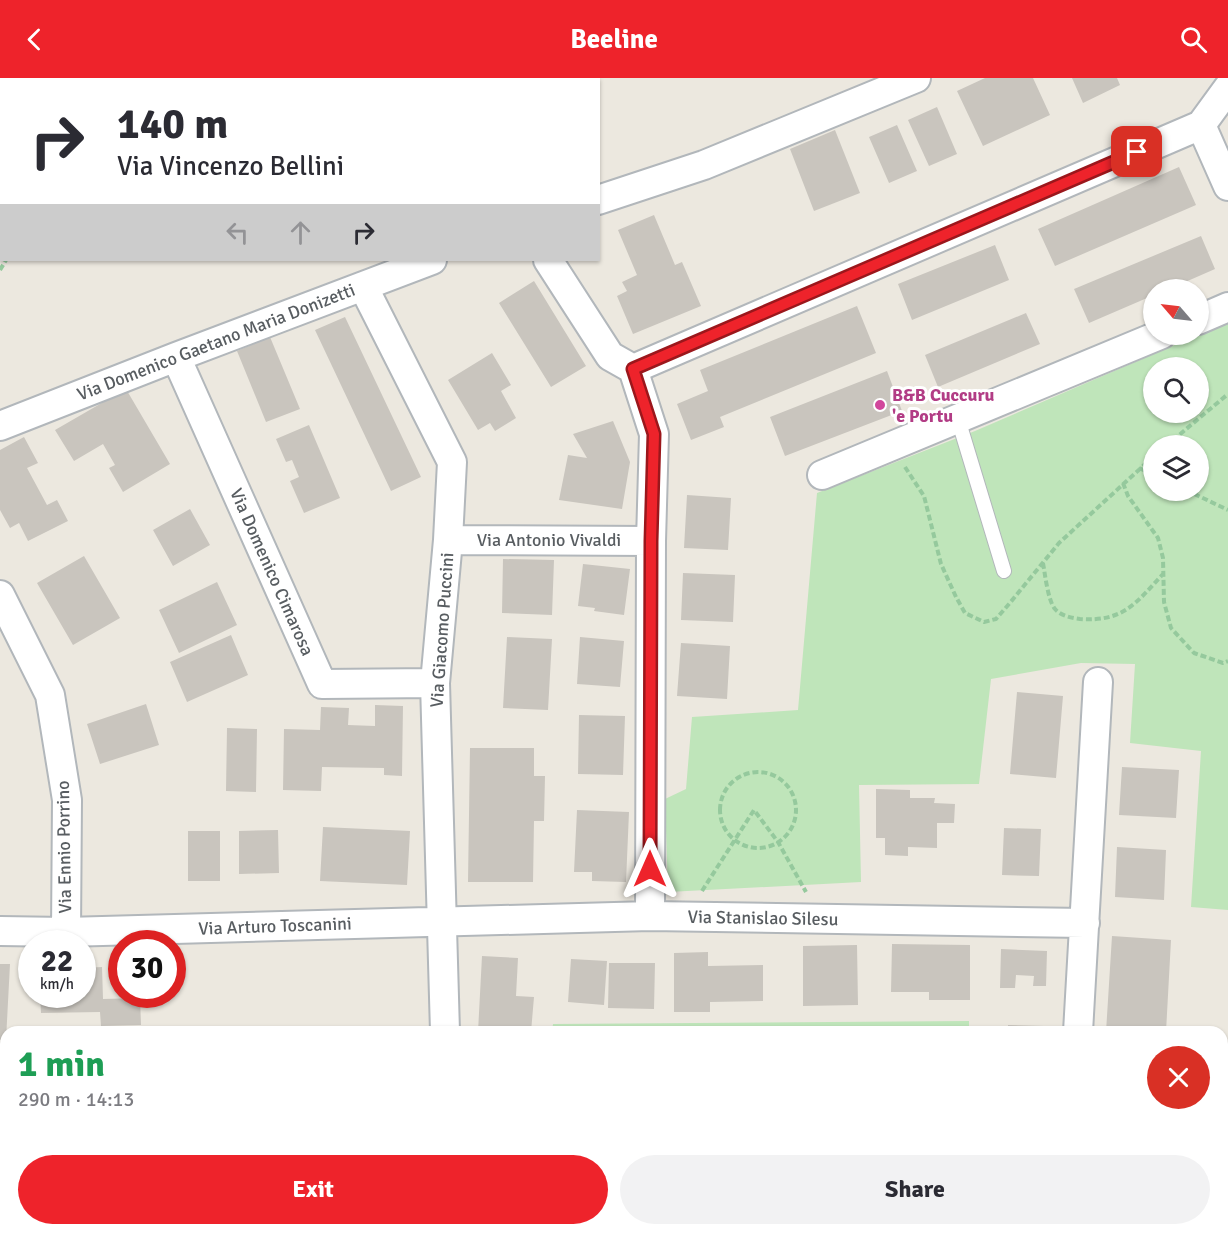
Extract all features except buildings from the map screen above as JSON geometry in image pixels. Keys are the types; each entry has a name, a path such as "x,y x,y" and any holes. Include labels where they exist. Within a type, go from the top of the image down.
{"street":[{"path":"600,199 704,165 916,78"},
{"path":"633,369 1201,125 1228,88"},
{"path":"1201,125 1228,186"},
{"name":"Via Domenico Gaetano Maria Donizetti","path":"0,426 429,261"},
{"path":"549,261 610,356 633,369 654,434 651,541 650,916"},
{"name":"Via Giacomo Puccini","path":"363,286 452,462 448,540 435,683 445,1026"},
{"path":"1209,316 1228,308"},
{"path":"822,475 1143,342"},
{"name":"Via Domenico Cimarosa","path":"176,357 322,684 435,683"},
{"name":"Via Antonio Vivaldi","path":"448,540 651,541"},
{"name":"Via Ennio Porrino","path":"0,595 50,695 67,800 66,930"},
{"path":"1078,1026 1098,682"},
{"name":"Via Stanislao Silesu","path":"442,922 687,916 1085,923"},
{"name":"Via Arturo Toscanini","path":"96,931 442,922"},
{"name":"Via Arturo Toscanini","path":"0,931 18,931"}],"lane":[{"path":"958,419 1004,571"}],"path":[{"path":"1179,435 1228,394"},
{"path":"1139,468 1143,470"},
{"path":"1123,483 1128,496 1158,538 1163,558 1164,602 1171,628 1194,653 1223,663 1228,661"},
{"path":"1209,501 1228,510"},
{"path":"1043,563 1049,596 1055,609 1070,618 1096,620 1121,614 1138,601 1163,573"},
{"path":"762,772 777,776 788,786 795,800 796,814 791,829 778,842 768,847 754,848 735,840 728,834 721,821 720,806 724,792 734,780 747,773 762,772"},
{"path":"687,916 754,810 778,842 820,919"}],"green space":[{"path":"1228,322 1228,910 1191,907 1201,751 1130,743 1135,664 1081,663 991,679 979,784 859,785 861,882 668,892 665,799 686,789 692,717 798,710 817,493 975,431 1143,359 1143,423 1209,423 1209,357 1147,357 1175,345 1209,345 1209,330"},
{"path":"969,1021 969,1026 553,1026 553,1024"}],"place":[{"name":"B&B Cuccuru 'e Portu","path":"880,405"}],"route":[{"path":"650,869 651,541 654,434 633,369 1137,152"}]}
